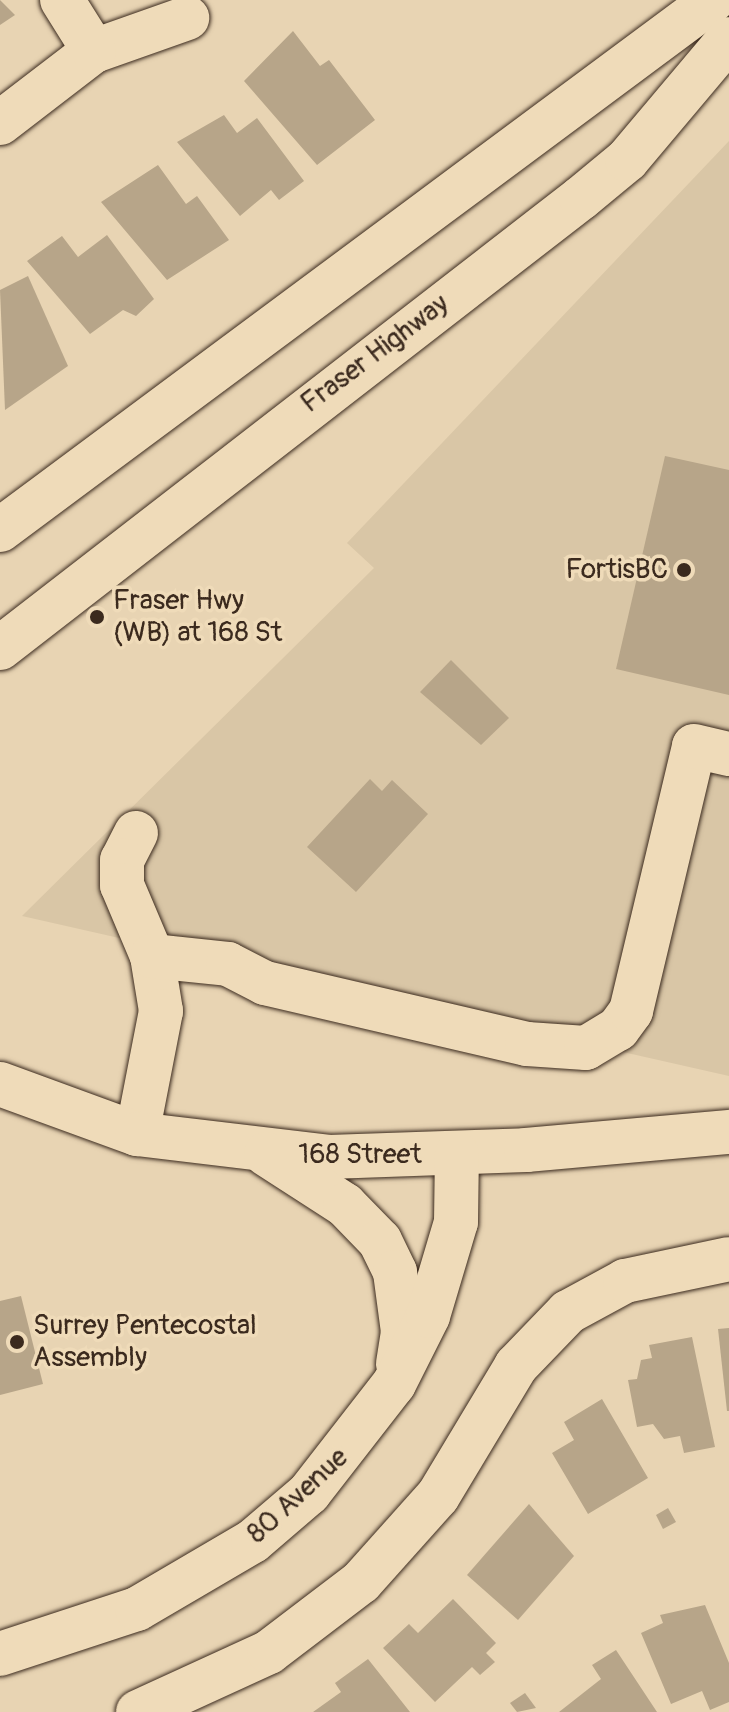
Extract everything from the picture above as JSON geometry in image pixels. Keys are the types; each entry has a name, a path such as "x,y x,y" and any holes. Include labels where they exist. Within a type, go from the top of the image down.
{"main road":[{"path":"62,0 94,51"},
{"path":"0,530 713,0"},
{"path":"0,123 94,51 187,18"},
{"name":"Fraser Highway","path":"0,648 604,179 729,39"},
{"path":"152,956 228,964 265,983 527,1044 586,1048 618,1029 631,1011 694,746 729,754"},
{"path":"136,833 122,860 122,885 152,956 161,1025 137,1134"},
{"name":"168 Street","path":"0,1084 137,1134 264,1153 457,1154 729,1132"},
{"path":"264,1153 345,1205 380,1241 395,1272 403,1332 394,1384"},
{"name":"80 Avenue","path":"0,1654 137,1609 253,1541 309,1493 394,1384 428,1316 456,1222 457,1154"},
{"path":"138,1712 269,1652 361,1582 438,1496 510,1374 552,1325 625,1281 729,1259"}],"shaded area":[{"path":"729,141 729,1076 22,916 374,568 347,543"}],"building":[{"path":"0,0 15,15 0,25"},
{"path":"293,31 320,66 329,60 375,120 317,165 244,81"},
{"path":"224,115 237,133 257,118 304,181 279,200 271,190 240,216 177,142"},
{"path":"158,165 186,204 197,196 229,240 167,280 101,202"},
{"path":"107,235 154,299 136,316 123,310 90,334 27,261 62,236 78,257"},
{"path":"28,276 68,366 5,410 0,290"},
{"name":"FortisBC","path":"665,456 729,470 729,695 616,669"},
{"path":"451,660 509,718 481,745 420,692"},
{"path":"370,779 382,791 392,780 428,814 356,892 307,847"},
{"name":"Surrey Pentecostal Assembly","path":"21,1296 43,1384 0,1395 0,1301"},
{"path":"729,1328 729,1411 727,1411 718,1329"},
{"path":"692,1337 715,1447 684,1453 680,1436 664,1439 653,1424 637,1427 628,1380 637,1379 641,1360 652,1358 649,1345"},
{"path":"602,1399 648,1478 588,1514 552,1453 574,1440 564,1422"},
{"path":"529,1504 574,1556 518,1620 467,1575"},
{"path":"668,1508 676,1522 663,1529 656,1515"},
{"path":"453,1599 496,1643 486,1653 495,1662 480,1675 472,1667 435,1702 383,1648 409,1624 418,1633"},
{"path":"705,1605 729,1663 729,1702 710,1710 702,1691 671,1704 641,1633 663,1623 660,1615"},
{"path":"616,1650 657,1712 559,1712 601,1679 592,1665"},
{"path":"368,1659 410,1712 313,1712 341,1692 335,1683"},
{"path":"525,1693 536,1708 517,1712 510,1703"}],"place":[{"name":"FortisBC","path":"684,570"},
{"name":"Fraser Hwy (WB) at 168 St","path":"97,617"},
{"name":"Surrey Pentecostal Assembly","path":"17,1342"}]}
